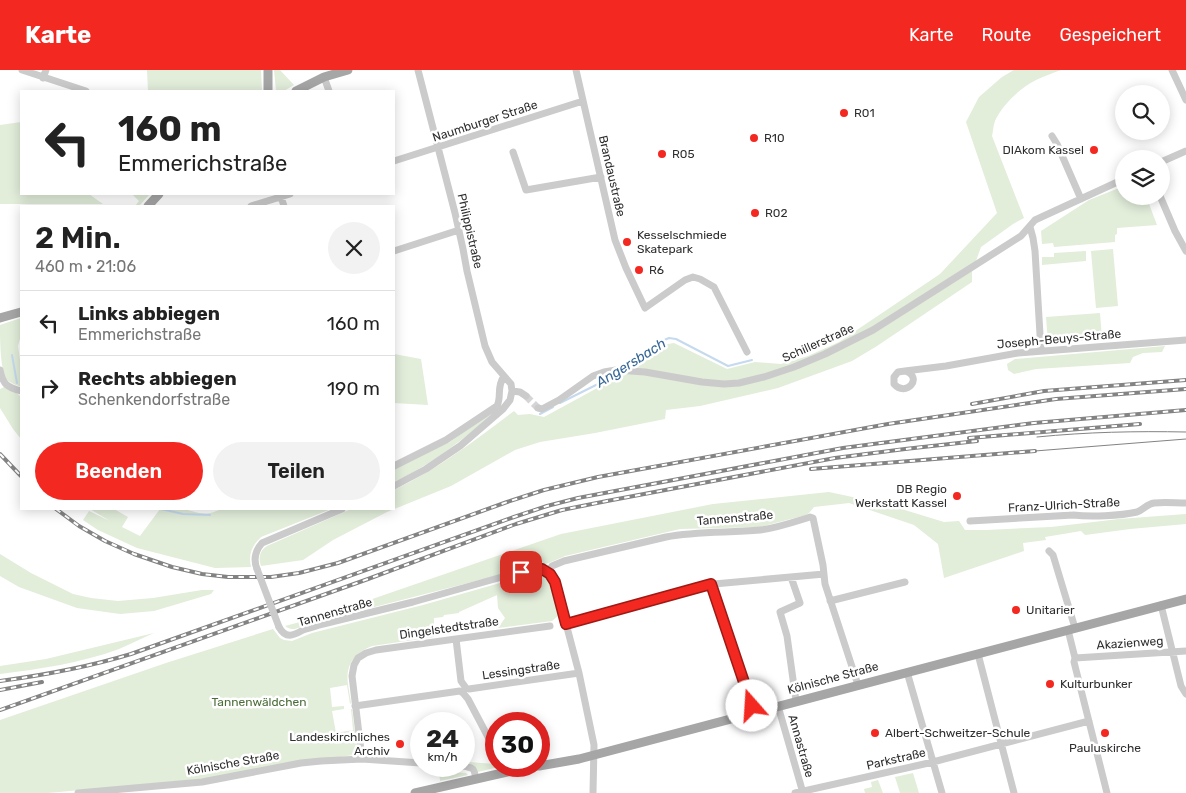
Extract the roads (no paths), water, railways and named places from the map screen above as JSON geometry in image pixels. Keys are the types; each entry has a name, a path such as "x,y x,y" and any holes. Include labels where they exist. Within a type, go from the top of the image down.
{"main road":[{"path":"268,70 268,90"},
{"path":"298,90 324,77 348,70"},
{"path":"149,205 158,195"},
{"path":"0,318 20,312"},
{"name":"Kölnische Straße","path":"550,764 594,754 1186,599"},
{"name":"Kölnische Straße","path":"415,793 485,776"}],"street":[{"path":"22,70 44,74 84,90"},
{"name":"Philippistraße","path":"418,70 463,249 485,346 492,362 511,384 512,391"},
{"name":"Brandaustraße","path":"576,70 615,240 645,308 685,280 693,276 700,279 714,287 747,352"},
{"path":"1172,70 1186,100"},
{"path":"324,77 329,90"},
{"name":"Naumburger Straße","path":"395,161 583,101"},
{"path":"1052,136 1081,199"},
{"path":"1170,158 1186,151"},
{"path":"513,152 526,190 600,177"},
{"name":"Schillerstraße","path":"538,408 542,409 559,400 593,376 616,370 724,384 764,377 794,367 873,330 1021,236 1036,220 1115,183"},
{"path":"254,205 284,195"},
{"path":"1164,205 1186,251"},
{"path":"1030,227 1035,251 1042,351"},
{"path":"395,251 458,230"},
{"name":"Joseph-Beuys-Straße","path":"905,370 942,367 1018,352 1186,340"},
{"path":"0,370 2,381 10,388 20,391"},
{"path":"395,466 446,440 497,406 499,387 504,376"},
{"path":"395,485 431,466 460,446 503,409 510,400 512,391 520,392 526,396"},
{"name":"Franz-Ulrich-Straße","path":"970,521 1073,515 1088,517 1132,513 1142,510 1153,503 1186,503"},
{"name":"Tannenstraße","path":"340,510 262,543 257,549 254,560 279,627 285,634 295,635 305,629 319,625 413,602 510,575 545,571 564,561 666,537 682,534 761,530 810,517 813,518 824,559 824,574"},
{"path":"1049,551 1054,555 1071,629 1074,662 1107,793"},
{"path":"545,571 555,582 579,673 594,745 593,793"},
{"path":"566,624 711,584 824,574 830,601 858,685"},
{"path":"791,577 800,603 780,612 787,636 796,701"},
{"path":"830,601 905,582"},
{"path":"711,584 754,712"},
{"path":"1161,605 1172,652 1186,694"},
{"name":"Dingelstedtstraße","path":"356,706 352,676 356,662 362,655 370,651 550,626"},
{"path":"456,639 463,693 485,732"},
{"name":"Akazienweg","path":"1075,658 1186,651"},
{"path":"978,654 1014,793"},
{"path":"907,672 942,793"},
{"name":"Lessingstraße","path":"356,706 579,673"},
{"path":"356,706 362,759"},
{"name":"Annastraße","path":"778,706 800,792"},
{"name":"Parkstraße","path":"800,792 933,762 1089,721"},
{"name":"Kölnische Straße","path":"78,793 202,782 302,763 362,759 410,762"},
{"path":"475,774 476,779"}],"waterway":[{"name":"Angersbach","path":"623,368 669,338 676,339 728,366 752,360"},
{"name":"Angersbach","path":"12,355 17,383"},
{"name":"Angersbach","path":"560,403 608,379 617,372"},
{"name":"Angersbach","path":"540,414 553,407"},
{"name":"Angersbach","path":"165,510 183,514 210,515"}],"tunnel":[{"path":"526,396 538,408"}],"tram line":[{"path":"1037,437 1112,432 1186,432"},
{"path":"1035,451 1186,439"}],"railway":[{"path":"972,404 1044,391 1186,380"},
{"path":"57,510 79,526 105,541 134,554 172,567 202,574 228,577 271,577 299,573 338,563 507,502 544,490 598,477 888,424 1056,399 1186,389"},
{"path":"0,681 66,670 131,654 514,517 578,498 843,448 1034,423 1186,410"},
{"path":"969,438 1140,424"},
{"path":"0,710 368,579 516,524 562,510 835,458 977,441"},
{"path":"811,469 1035,451"},
{"path":"0,454 20,475"},
{"path":"0,690 42,682"}],"place":[{"name":"R01","path":"844,113"},
{"name":"R10","path":"754,138"},
{"name":"DIAkom Kassel","path":"1094,150"},
{"name":"R05","path":"662,154"},
{"name":"R02","path":"755,213"},
{"name":"Kesselschmiede Skatepark","path":"627,242"},
{"name":"R6","path":"639,270"},
{"name":"DB Regio Werkstatt Kassel","path":"957,496"},
{"name":"Unitarier","path":"1016,610"},
{"name":"Kulturbunker","path":"1050,684"},
{"name":"Albert-Schweitzer-Schule","path":"875,733"},
{"name":"Pauluskirche","path":"1105,733"},
{"name":"Landeskirchliches Archiv","path":"400,744"}],"park label":[{"name":"Tannenwäldchen","path":"259,702"}]}
